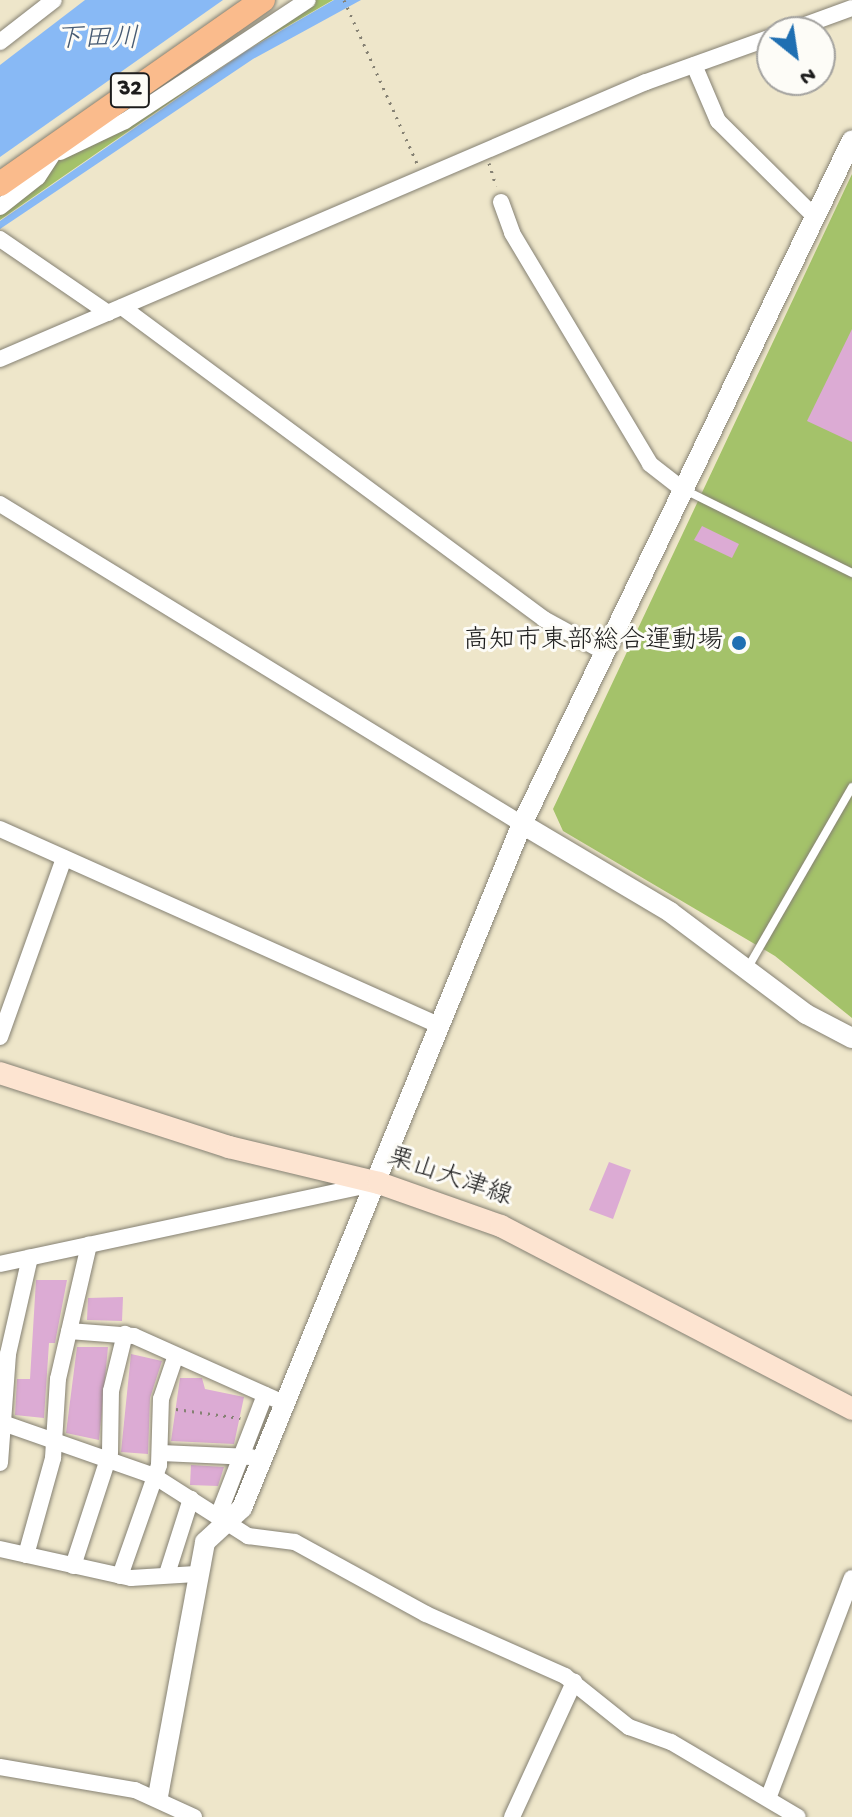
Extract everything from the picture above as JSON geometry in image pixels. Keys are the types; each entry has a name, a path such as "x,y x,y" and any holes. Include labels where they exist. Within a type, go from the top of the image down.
{"main road":[{"name":"32","path":"0,184 57,148 263,0"},
{"name":"栗山大津線","path":"0,1073 229,1147 379,1183 565,1254 852,1409"}],"street":[{"path":"0,42 54,0"},
{"path":"0,207 57,148 125,121 308,0"},
{"path":"830,16 852,8"},
{"path":"0,359 485,151 756,43"},
{"path":"694,65 718,121 815,217"},
{"path":"158,1796 196,1574 205,1542 223,1519 274,1399 379,1183 439,1025 522,824 604,652 676,482 852,140"},
{"path":"501,202 512,233 650,464 676,482"},
{"path":"0,239 115,310 544,619 604,652"},
{"path":"0,504 670,912 747,969 852,1038"},
{"path":"0,829 439,1025"},
{"path":"0,1037 64,858"},
{"path":"0,1264 379,1183"},
{"path":"26,1555 54,1446 69,1331 89,1245"},
{"path":"1,1456 8,1354 30,1257"},
{"path":"69,1331 125,1334 274,1399"},
{"path":"73,1566 107,1462 111,1391 125,1334"},
{"path":"120,1576 161,1453 161,1405 176,1355"},
{"path":"251,1458 255,1417 274,1399"},
{"path":"3,1424 54,1446 154,1476 248,1536 295,1542 426,1614 574,1682 629,1727 769,1796 798,1817"},
{"path":"161,1453 251,1458"},
{"path":"167,1574 191,1499"},
{"path":"0,1549 120,1576 196,1574"},
{"path":"769,1796 852,1578"},
{"path":"512,1817 574,1682"},
{"path":"0,1767 158,1796 194,1817"}],"lane":[{"path":"676,482 852,573"},
{"path":"747,969 852,787"}],"path":[{"path":"344,0 425,178"},
{"path":"485,151 501,202"},
{"path":"161,1405 255,1417"}],"green space":[{"path":"313,0 333,0 246,50 0,220 0,212 68,152"},
{"name":"高知市東部総合運動場","path":"852,174 852,1018 775,956 563,831 553,809"}],"water":[{"name":"下田川","path":"85,0 223,0 0,157 0,65"},
{"path":"334,0 361,0 253,59 0,229 0,221 246,51"}],"building":[{"path":"852,329 852,442 807,421"},
{"path":"702,526 739,544 732,558 694,540"},
{"path":"609,1162 631,1170 613,1219 589,1210"},
{"path":"36,1280 67,1280 55,1343 49,1343 44,1418 15,1415 17,1379 30,1379"},
{"path":"123,1297 122,1321 87,1320 88,1298"},
{"path":"77,1347 108,1347 99,1440 66,1433"},
{"path":"131,1354 162,1361 150,1398 148,1454 121,1452"},
{"path":"180,1378 202,1378 205,1389 244,1397 234,1444 171,1441"},
{"path":"191,1465 224,1467 218,1486 190,1485"}],"place":[{"name":"高知市東部総合運動場","path":"739,643"}]}
